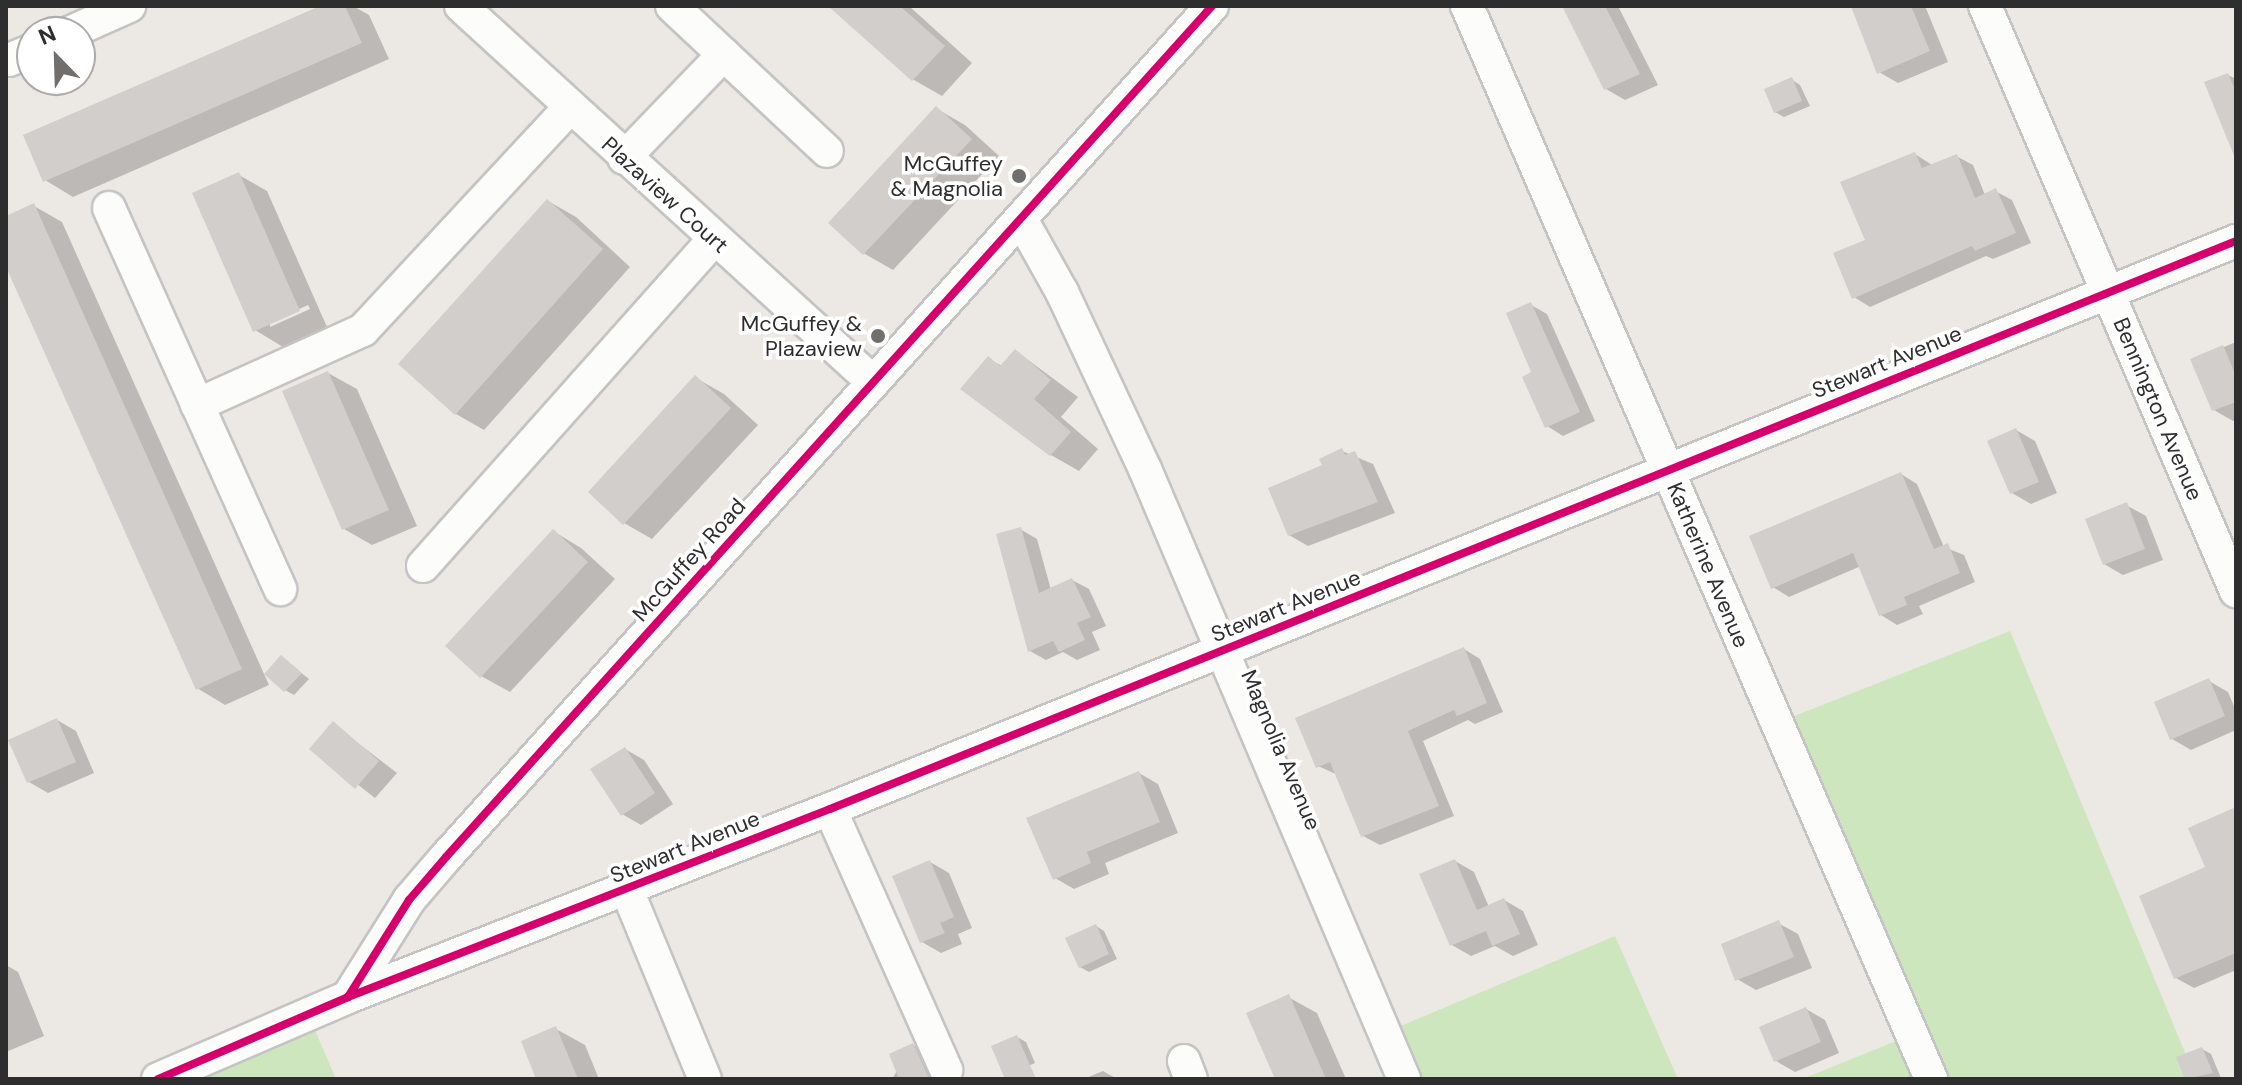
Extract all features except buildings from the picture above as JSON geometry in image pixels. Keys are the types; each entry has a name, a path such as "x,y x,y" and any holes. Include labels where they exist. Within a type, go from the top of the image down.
{"street":[{"path":"96,21 129,6"},
{"name":"Plazaview Court","path":"461,6 569,108 873,382"},
{"path":"672,6 827,151"},
{"name":"Katherine Avenue","path":"1467,6 1931,1079"},
{"name":"Bennington Avenue","path":"1985,6 2236,591"},
{"name":"McGuffey Road","path":"348,997 409,900 446,857 1021,219 1199,12"},
{"path":"624,158 724,54"},
{"path":"197,405 363,330 569,108"},
{"path":"109,208 280,589"},
{"name":"Magnolia Avenue","path":"1021,219 1062,292 1145,469 1219,652 1404,1079"},
{"path":"423,566 714,239"},
{"name":"Stewart Avenue","path":"348,997 830,809 2236,241"},
{"path":"830,809 946,1070"},
{"path":"627,890 705,1079"},
{"path":"158,1079 348,997"}],"green space":[{"path":"2010,631 2196,1079 1802,1079 1911,1035 1777,723"},
{"path":"1615,936 1678,1079 1404,1079 1384,1033"},
{"path":"308,1014 336,1079 158,1079"}],"cycle path":[{"path":"348,997 409,900 446,857 1212,6"},
{"path":"158,1079 348,997 830,809 2236,241"}],"place":[{"name":"McGuffey & Magnolia","path":"1019,176"},
{"name":"McGuffey & Plazaview","path":"878,336"}]}
